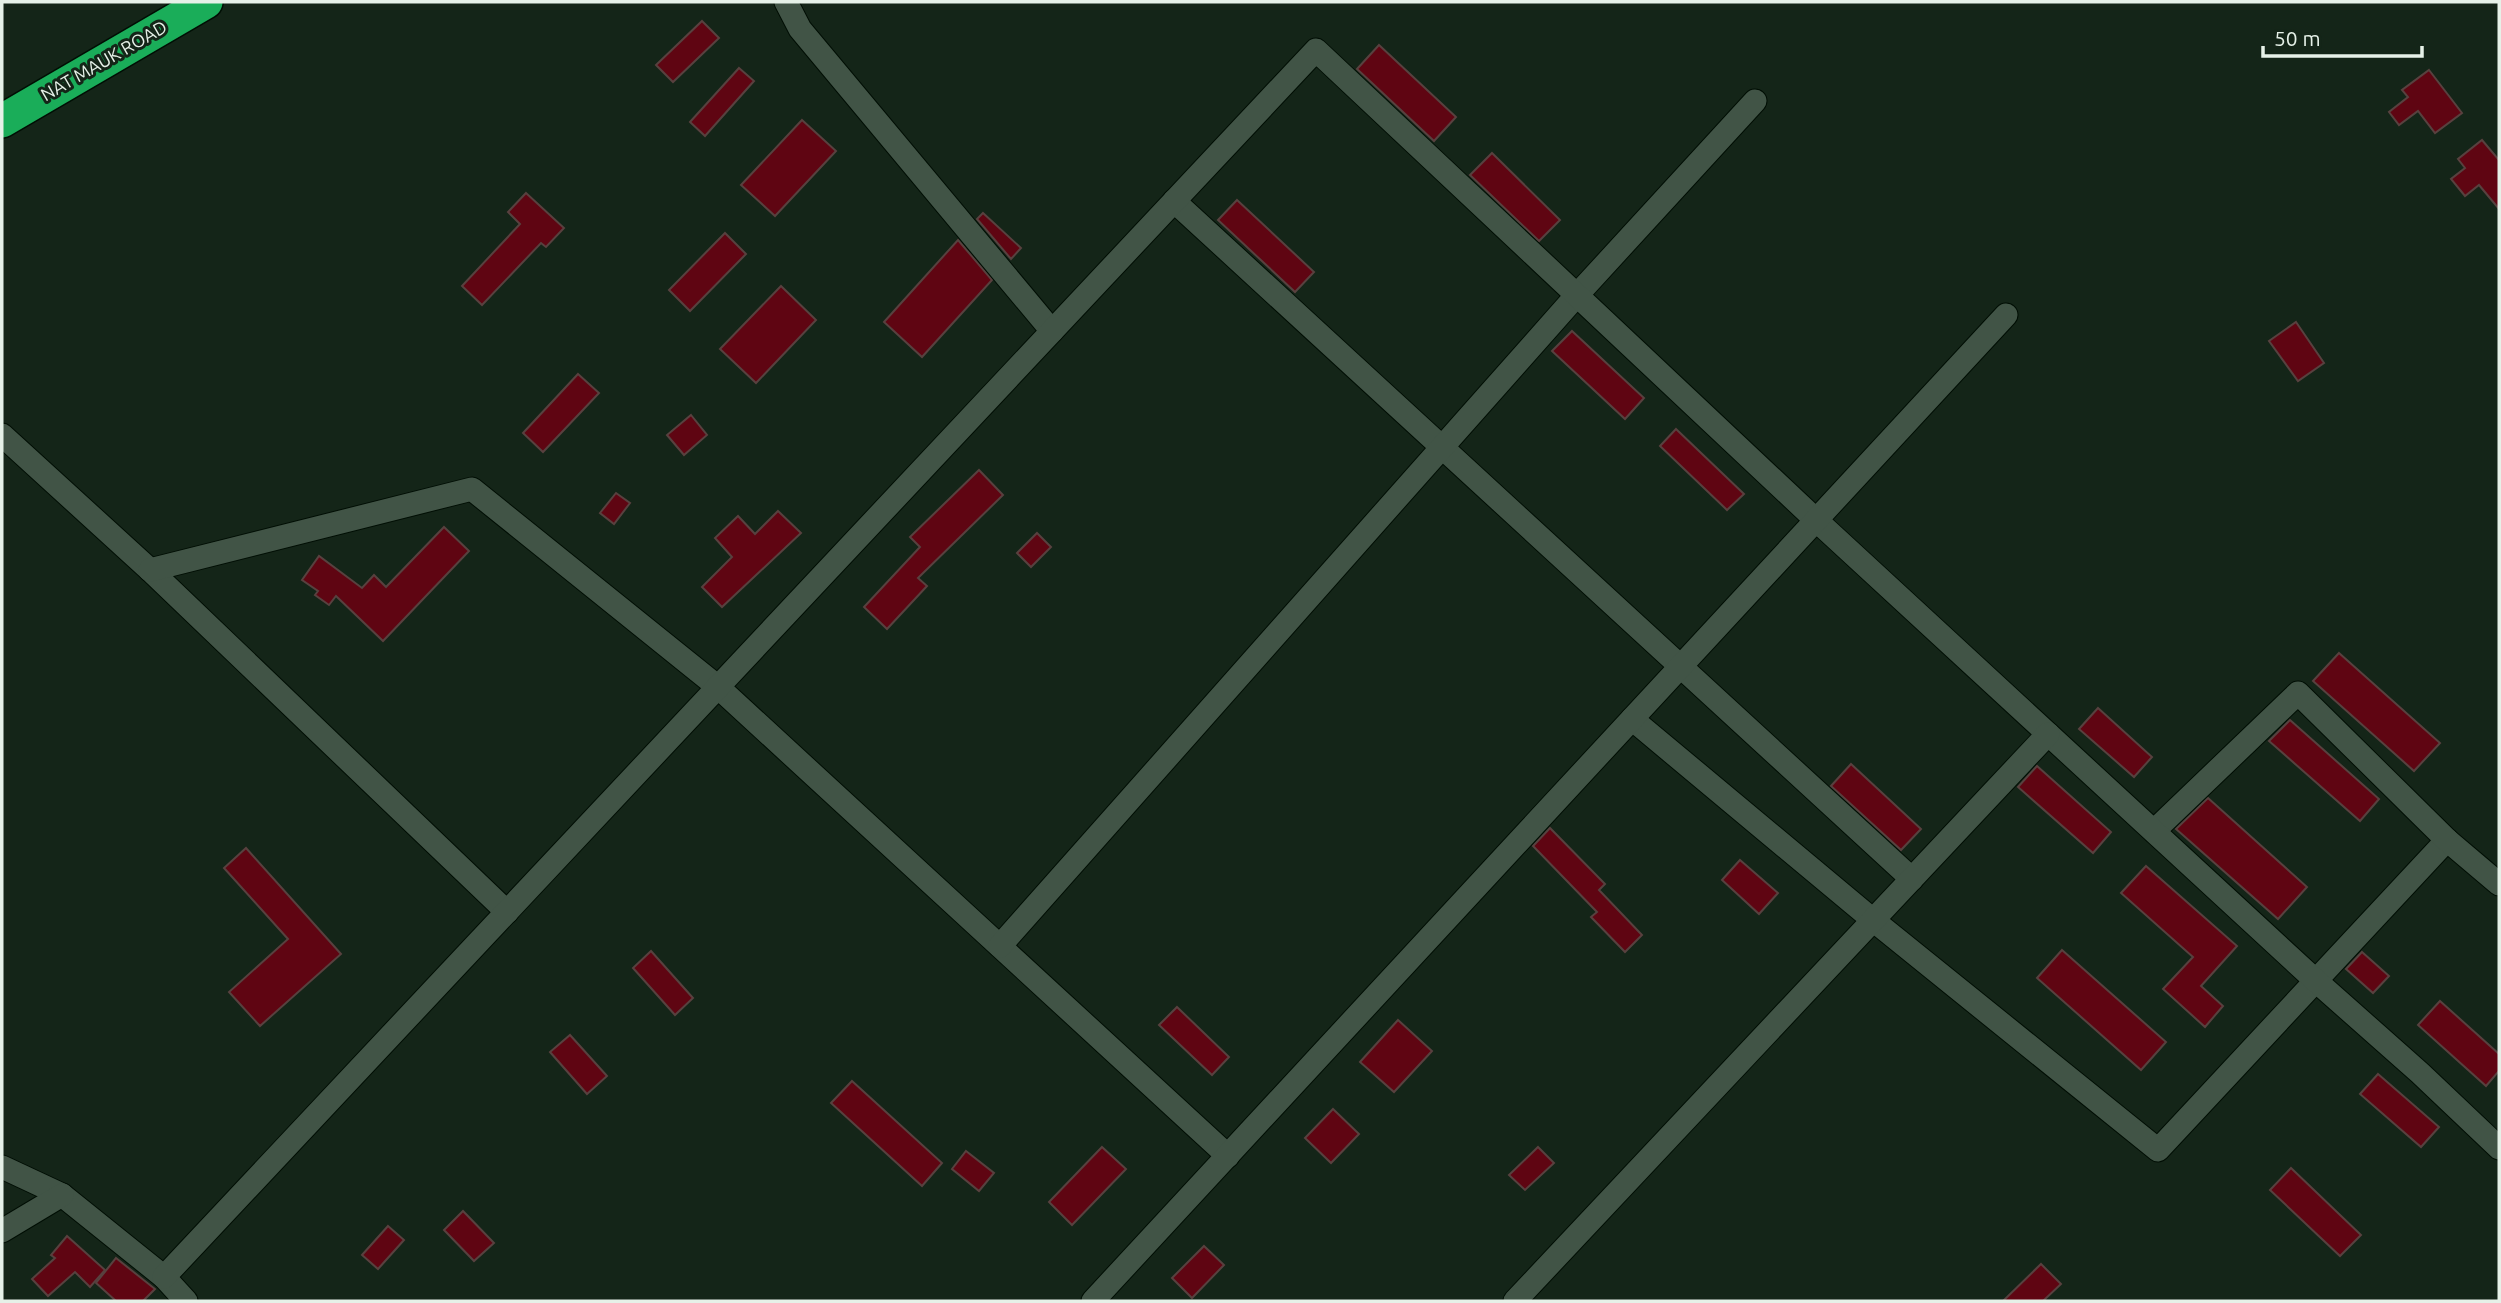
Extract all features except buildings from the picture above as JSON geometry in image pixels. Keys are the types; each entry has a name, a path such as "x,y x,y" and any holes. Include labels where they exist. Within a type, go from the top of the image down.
{"highway":[{"name":"NAT MAUK ROAD","path":"2,121 206,2"}],"street":[{"path":"786,2 800,29 1052,331"},
{"path":"164,1278 1316,50 1816,520 2499,1148"},
{"path":"1000,946 1577,295 1755,101"},
{"path":"1174,201 1912,879"},
{"path":"1093,1301 2006,315"},
{"path":"2,435 150,570 507,912"},
{"path":"150,570 472,489 718,687 1227,1156"},
{"path":"2154,831 2298,693 2447,840 2499,884"},
{"path":"1632,719 1873,920 2158,1150 2447,840"},
{"path":"1515,1301 2048,734"},
{"path":"2,1167 62,1195 164,1278 186,1301"},
{"path":"2,1231 62,1195"}]}
